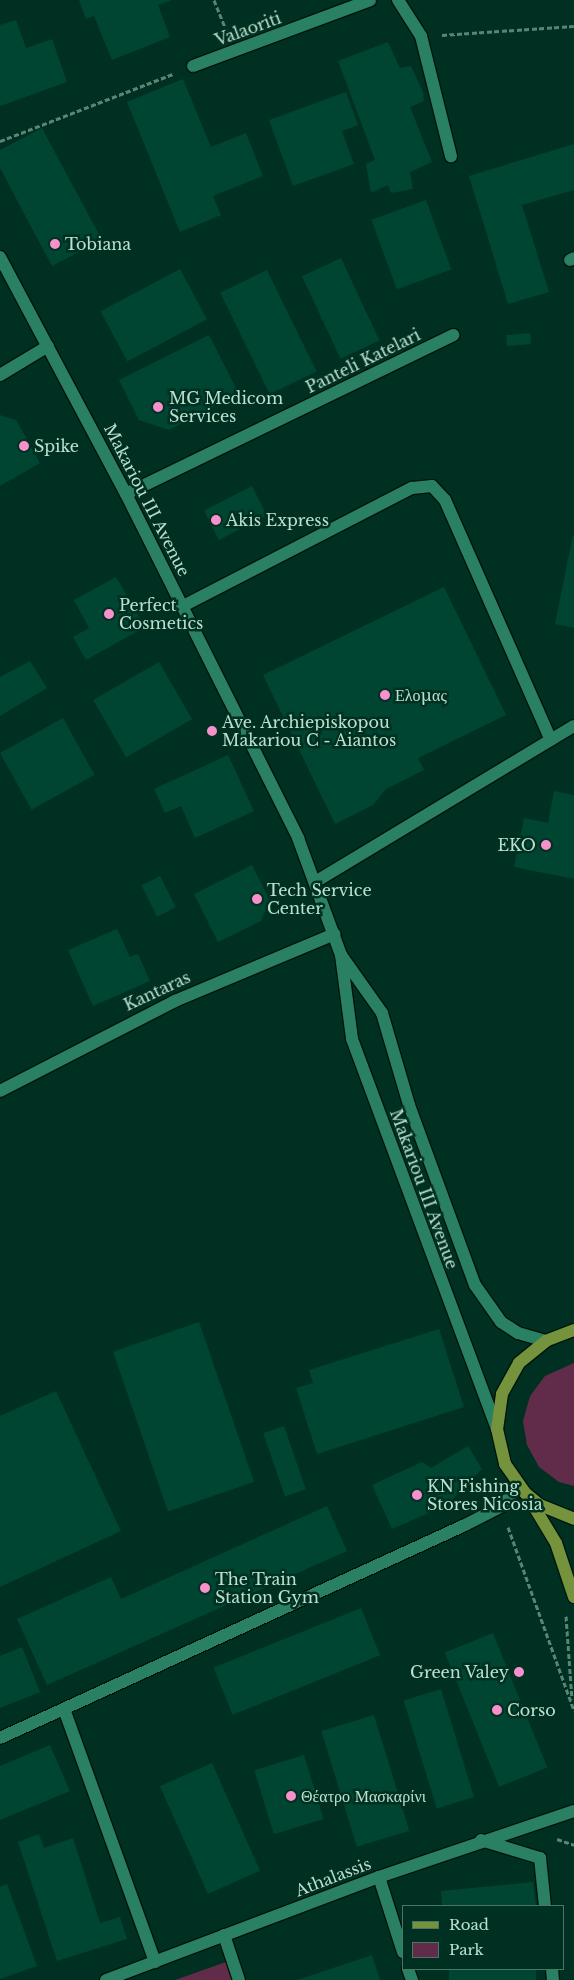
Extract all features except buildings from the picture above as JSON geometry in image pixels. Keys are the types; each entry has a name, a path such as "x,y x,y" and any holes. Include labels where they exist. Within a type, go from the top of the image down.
{"main road":[{"path":"574,1330 546,1341 509,1378 497,1429 505,1464 556,1544 574,1597"},
{"path":"522,1489 540,1505 574,1519"}],"street":[{"name":"Valaoriti","path":"193,66 370,0"},
{"path":"398,0 422,36 451,156"},
{"name":"Makariou III Avenue","path":"0,257 126,494 279,795 315,882 341,955 352,1039 497,1429"},
{"name":"Panteli Katelari","path":"126,494 452,335"},
{"path":"0,375 48,346"},
{"path":"183,606 412,488 432,486 445,500 551,740"},
{"path":"315,882 574,726"},
{"name":"Kantaras","path":"0,1091 175,1000 334,934"},
{"name":"Makariou III Avenue","path":"341,955 382,1014 410,1105 475,1285 501,1322 518,1333 546,1341"},
{"path":"0,1738 465,1525 502,1506 522,1489"},
{"path":"64,1709 155,1962"},
{"name":"Athalassis","path":"106,1980 378,1877 481,1840 574,1811"},
{"path":"481,1840 540,1858 545,1905"},
{"path":"378,1877 402,1949"},
{"path":"224,1936 239,1980"}],"path":[{"path":"214,0 235,51"},
{"path":"422,36 574,26"},
{"path":"0,141 193,66"}],"green space":[{"path":"574,1363 574,1486 559,1482 539,1467 527,1445 523,1421 530,1396 545,1376"},
{"path":"226,1962 232,1980 175,1980"}],"place":[{"name":"Tobiana","path":"55,244"},
{"name":"MG Medicom Services","path":"158,407"},
{"name":"Spike","path":"24,446"},
{"name":"Akis Express","path":"216,520"},
{"name":"Perfect Cosmetics","path":"109,614"},
{"name":"Ελομας","path":"385,695"},
{"name":"Ave. Archiepiskopou Makariou C - Aiantos","path":"212,731"},
{"name":"EKO","path":"546,845"},
{"name":"Tech Service Center","path":"257,899"},
{"name":"KN Fishing Stores Nicosia","path":"417,1495"},
{"name":"The Train Station Gym","path":"205,1588"},
{"name":"Green Valey","path":"519,1672"},
{"name":"Corso","path":"497,1710"},
{"name":"Θέατρο Μασκαρίνι","path":"291,1796"}]}
